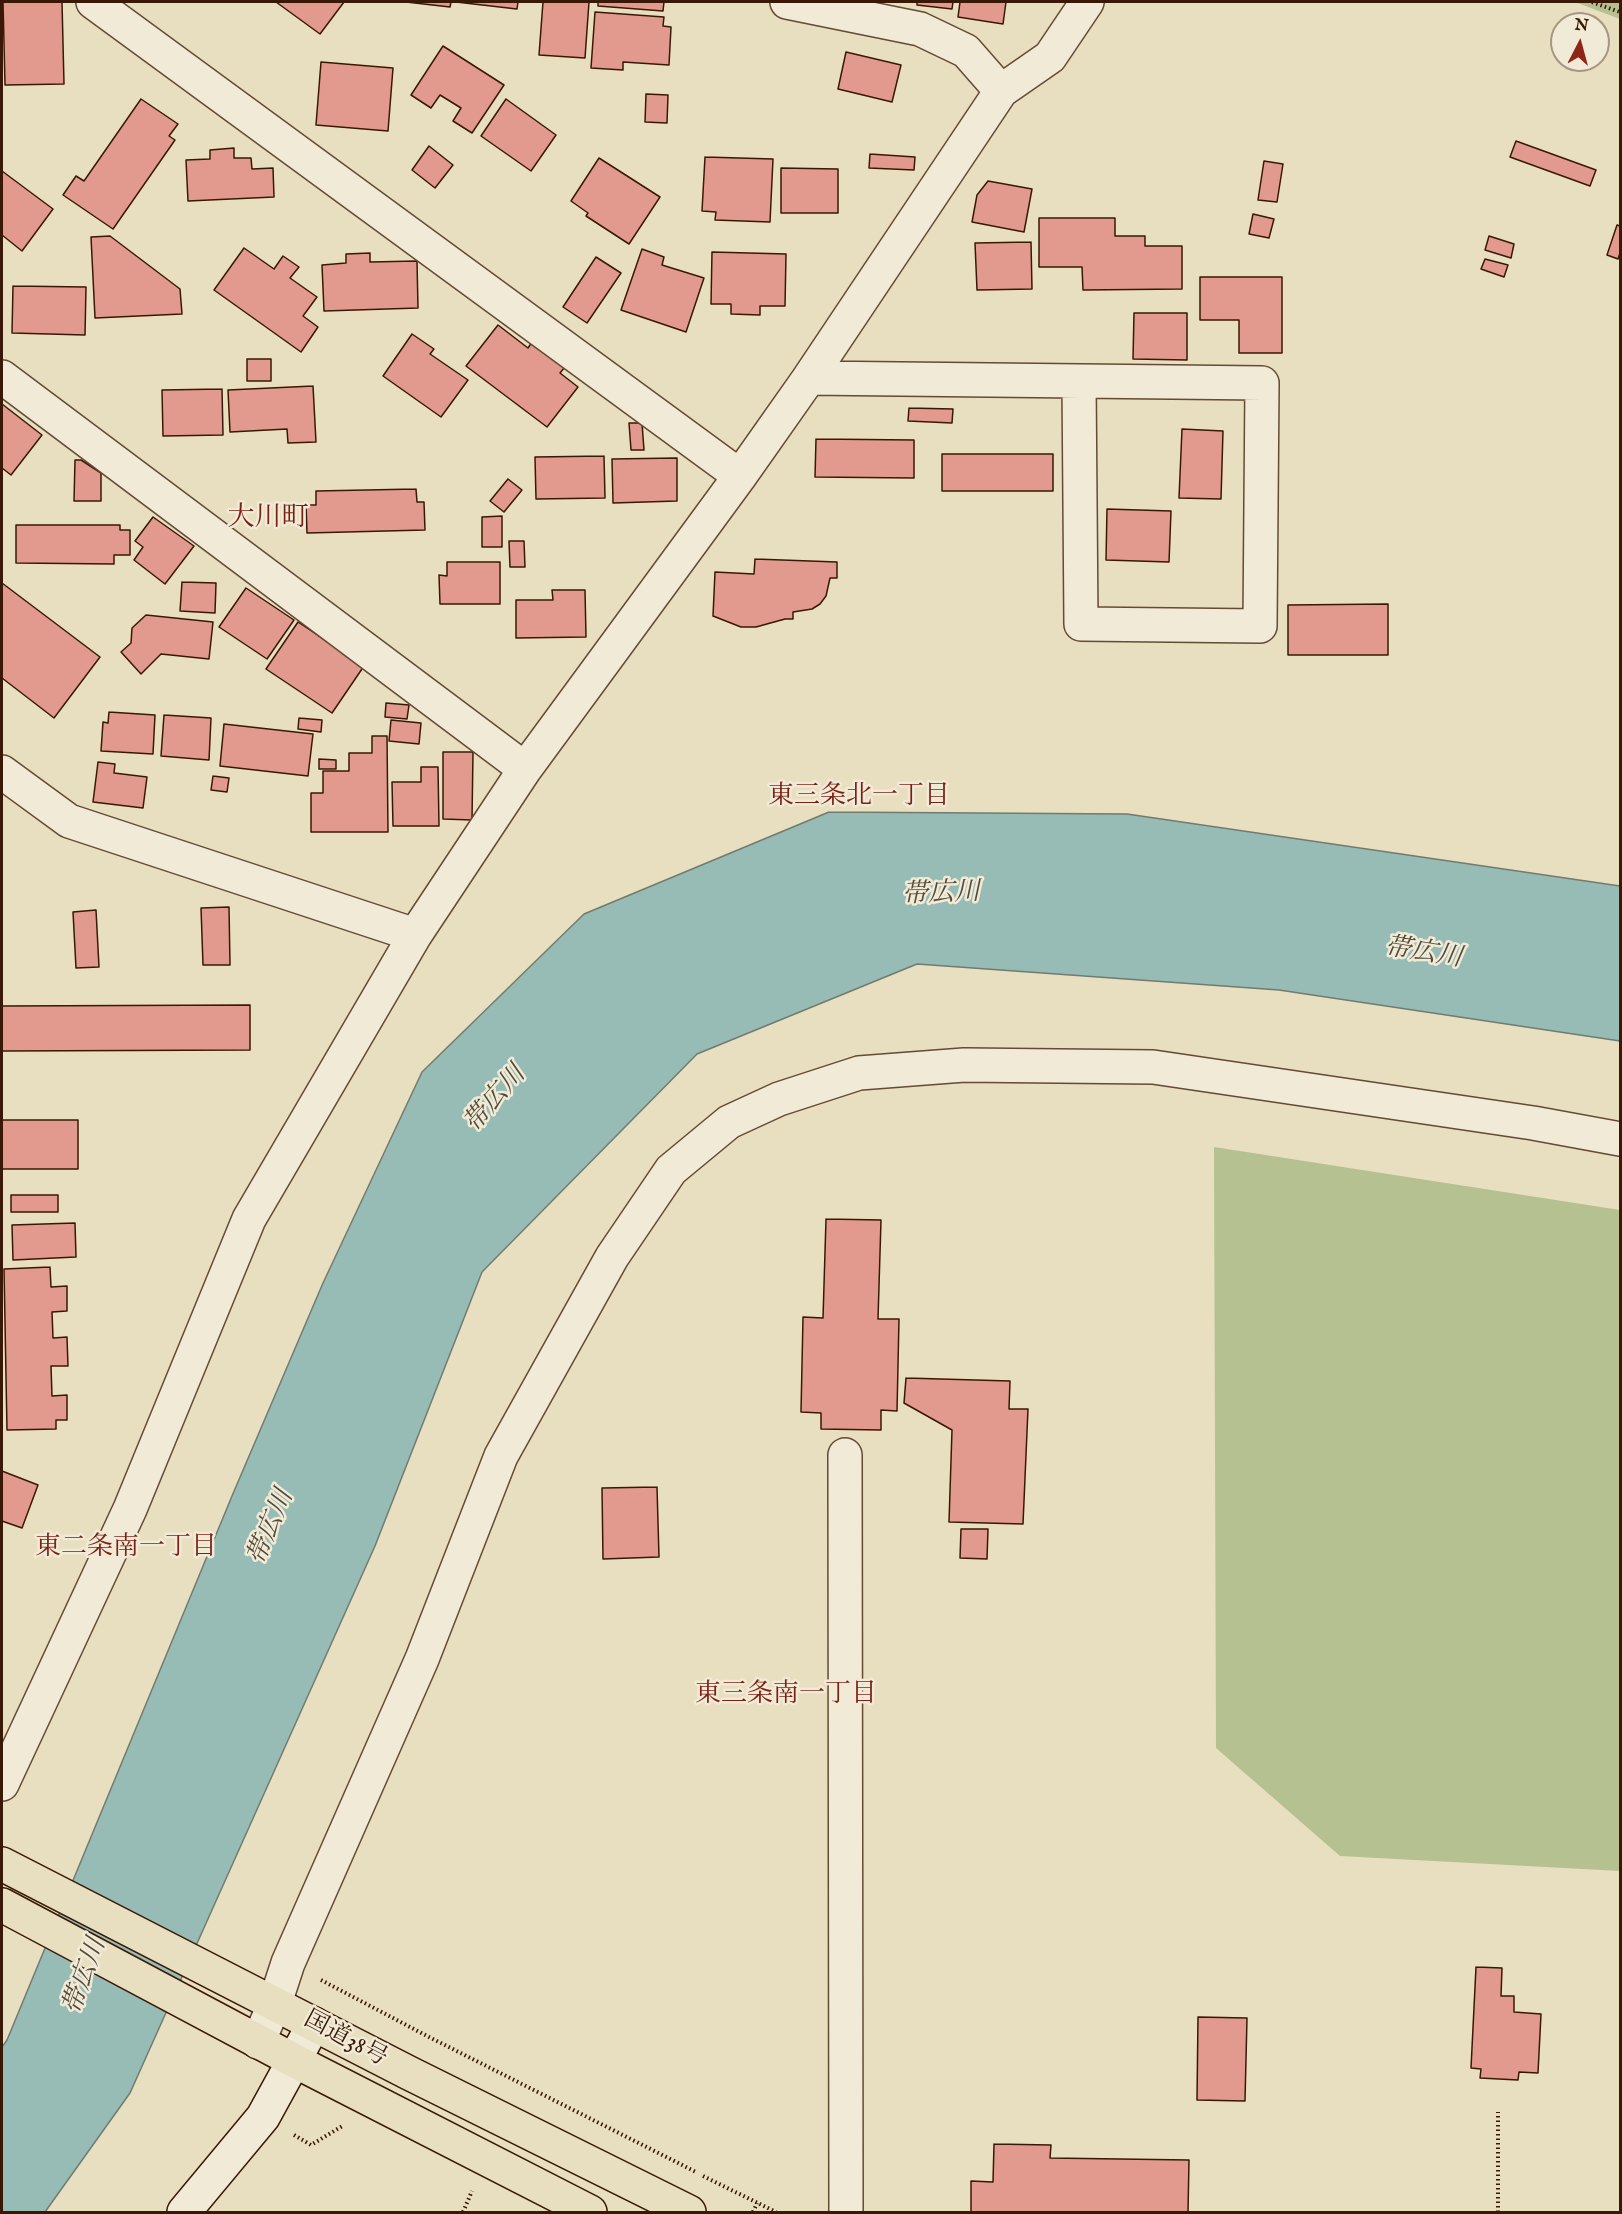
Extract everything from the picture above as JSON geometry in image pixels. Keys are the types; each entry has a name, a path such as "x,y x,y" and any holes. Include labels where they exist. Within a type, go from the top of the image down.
{"highway":[{"name":"国道38号","path":"5,1865 409,2073 689,2212"},
{"name":"国道38号","path":"2,1905 258,2042 590,2212"}],"street":[{"path":"93,2 740,476"},
{"path":"787,2 920,29 966,51 1001,91"},
{"path":"2,1785 130,1509 249,1219 415,934 525,769 809,378 1001,91 1050,57 1087,2"},
{"path":"2,377 525,769"},
{"path":"809,378 1262,383 1260,626 1081,624 1080,381"},
{"path":"2,771 69,821 415,934"},
{"path":"258,2042 275,2003 288,1963 422,1659 501,1456 612,1257 672,1170 729,1122 779,1099 859,1072 964,1065 1153,1066 1533,1123 1620,1139"},
{"path":"845,1455 846,2212"},
{"path":"184,2212 263,2117 314,2024"}],"path":[{"path":"1592,2 1620,12"},
{"path":"288,1963 429,2037 776,2212"},
{"path":"1498,2112 1498,2212"},
{"path":"463,2212 473,2189"},
{"path":"753,2212 758,2203"}],"green space":[{"path":"1575,2 1620,2 1620,19 1610,15 1610,12 1601,12"},
{"path":"1214,1147 1620,1210 1620,1871 1340,1856 1216,1748"}],"water":[{"name":"帯広川","path":"829,812 1127,814 1620,886 1620,1041 1279,990 917,964 697,1054 482,1272 375,1546 130,2093 45,2212 2,2212 2,2047 7,2040 232,1496 323,1283 422,1072 584,914"}],"building":[{"path":"3,2 62,2 64,84 5,85"},
{"path":"276,2 344,2 320,34"},
{"path":"406,2 451,2 450,7"},
{"path":"456,2 518,2 517,9"},
{"path":"543,2 589,2 585,58 539,55"},
{"path":"598,2 664,2 663,11 598,6"},
{"path":"917,2 953,2 952,9 917,5"},
{"path":"960,2 1006,2 1003,24 958,17"},
{"path":"595,12 664,17 663,26 671,27 669,65 623,62 623,70 591,68"},
{"path":"443,46 504,85 472,133 453,121 461,108 440,95 431,108 411,95"},
{"path":"846,52 901,65 892,102 838,89"},
{"path":"321,62 393,68 388,131 316,125"},
{"path":"646,94 668,95 667,123 645,122"},
{"path":"141,99 178,124 169,136 175,140 113,229 63,195 76,176 84,181"},
{"path":"506,99 556,135 531,171 481,136"},
{"path":"1516,141 1596,170 1590,186 1510,157"},
{"path":"429,146 453,165 435,188 412,170"},
{"path":"234,148 234,158 251,158 252,169 273,168 274,197 188,201 186,160 210,159 210,150"},
{"path":"870,154 915,157 914,170 869,168"},
{"path":"705,157 773,159 770,222 715,220 716,212 702,211"},
{"path":"599,158 660,197 629,244 586,216 588,213 571,201"},
{"path":"1264,161 1283,164 1277,202 1258,200"},
{"path":"781,168 838,169 838,213 781,213"},
{"path":"2,171 53,209 22,251 2,235"},
{"path":"988,181 1032,189 1024,232 972,222 977,195"},
{"path":"1253,214 1274,219 1269,238 1249,234"},
{"path":"1039,218 1115,218 1115,236 1145,236 1145,246 1182,246 1182,289 1083,290 1082,267 1039,267"},
{"path":"1617,225 1620,226 1618,259 1607,255"},
{"path":"110,236 180,289 182,314 95,318 91,237"},
{"path":"1489,236 1514,244 1511,258 1485,250"},
{"path":"1031,242 1032,289 977,290 975,243"},
{"path":"244,248 274,269 283,256 299,267 290,278 317,297 303,316 318,327 301,352 214,290"},
{"path":"642,249 664,257 662,265 704,278 686,332 621,310"},
{"path":"712,252 786,254 785,306 760,306 760,315 731,314 731,304 711,304"},
{"path":"370,253 370,262 417,261 418,308 324,311 322,265 346,263 346,254"},
{"path":"596,257 621,273 587,323 563,307"},
{"path":"1485,259 1508,265 1504,277 1481,269"},
{"path":"1200,277 1282,277 1282,353 1239,353 1239,320 1200,320"},
{"path":"13,286 86,287 85,335 12,333"},
{"path":"1134,313 1187,313 1187,360 1133,359"},
{"path":"498,325 528,348 532,342 565,367 560,373 578,387 547,427 466,366"},
{"path":"412,334 434,349 430,354 468,380 441,417 383,376"},
{"path":"247,359 271,359 271,381 247,381"},
{"path":"313,386 316,442 288,443 287,429 230,432 228,390"},
{"path":"222,389 223,435 163,436 162,390"},
{"path":"2,404 42,435 11,475 2,468"},
{"path":"909,408 953,409 952,423 908,421"},
{"path":"629,423 642,423 644,450 631,450"},
{"path":"1182,429 1223,431 1221,499 1179,498"},
{"path":"816,439 914,440 914,478 815,477"},
{"path":"942,454 1053,454 1053,491 942,491"},
{"path":"604,456 605,498 536,499 535,457"},
{"path":"677,458 677,501 613,503 612,459"},
{"path":"75,460 81,460 101,473 101,501 74,501"},
{"path":"508,479 522,490 504,512 490,501"},
{"path":"416,489 417,502 424,502 425,530 307,533 306,505 316,505 316,491"},
{"path":"1107,509 1171,511 1169,562 1106,560"},
{"path":"502,516 502,547 482,547 482,517"},
{"path":"153,517 194,546 165,584 134,560 143,547 135,541"},
{"path":"16,525 120,525 120,530 130,530 130,555 114,555 114,564 16,563"},
{"path":"509,541 524,541 525,567 510,567"},
{"path":"755,559 837,562 837,578 830,578 826,596 820,604 812,609 793,612 793,619 756,627 741,627 713,616 715,572 754,574"},
{"path":"447,562 500,562 500,604 440,604 439,575 447,576"},
{"path":"182,582 216,583 215,613 180,611"},
{"path":"2,583 100,657 54,718 2,678"},
{"path":"246,588 294,620 267,659 219,627"},
{"path":"552,590 585,590 586,637 516,638 516,600 553,600"},
{"path":"1388,604 1388,655 1288,655 1288,605"},
{"path":"146,615 213,622 209,659 161,654 141,674 121,652 131,643 132,628"},
{"path":"298,622 364,666 332,713 266,669"},
{"path":"386,703 409,705 407,719 385,717"},
{"path":"109,712 155,715 153,754 101,751 103,722 108,723"},
{"path":"164,715 211,718 209,760 161,756"},
{"path":"299,718 322,720 321,732 298,729"},
{"path":"391,720 421,723 419,744 389,741"},
{"path":"224,724 313,734 308,776 220,766"},
{"path":"372,736 387,736 388,832 311,832 311,793 323,793 323,771 349,771 349,753 372,753"},
{"path":"443,752 473,752 472,820 443,819"},
{"path":"319,759 336,760 336,769 319,769"},
{"path":"98,762 115,764 114,773 147,777 143,808 93,802"},
{"path":"421,767 438,767 439,826 393,826 392,782 421,782"},
{"path":"213,776 229,778 227,792 211,790"},
{"path":"229,907 230,965 203,965 201,908"},
{"path":"96,910 99,967 76,968 73,912"},
{"path":"250,1005 250,1050 2,1051 2,1006"},
{"path":"2,1120 78,1120 78,1169 2,1169"},
{"path":"11,1195 58,1195 58,1212 11,1212"},
{"path":"826,1219 881,1220 878,1319 899,1319 897,1411 881,1410 881,1430 821,1429 821,1413 801,1412 803,1317 823,1318"},
{"path":"75,1223 76,1257 13,1260 12,1225"},
{"path":"50,1267 51,1287 67,1286 67,1311 52,1312 53,1338 67,1337 68,1366 51,1366 52,1396 67,1395 67,1420 56,1420 56,1429 7,1430 4,1269"},
{"path":"906,1378 1010,1381 1009,1409 1028,1409 1023,1524 949,1522 952,1430 904,1403"},
{"path":"2,1471 38,1485 22,1528 2,1521"},
{"path":"657,1487 659,1557 603,1559 602,1488"},
{"path":"961,1529 988,1529 987,1559 960,1558"},
{"path":"1476,1967 1502,1968 1501,1996 1514,1996 1514,2012 1541,2014 1538,2073 1519,2072 1518,2080 1480,2078 1481,2069 1471,2068"},
{"path":"1198,2017 1247,2018 1245,2101 1197,2100"},
{"path":"994,2144 1051,2145 1050,2158 1189,2160 1188,2212 971,2212 971,2181 993,2182"}],"district":[{"name":"大川町","path":"268,519"},
{"name":"東三条北一丁目","path":"859,798"},
{"name":"東二条南一丁目","path":"126,1549"},
{"name":"東三条南一丁目","path":"786,1696"}]}
